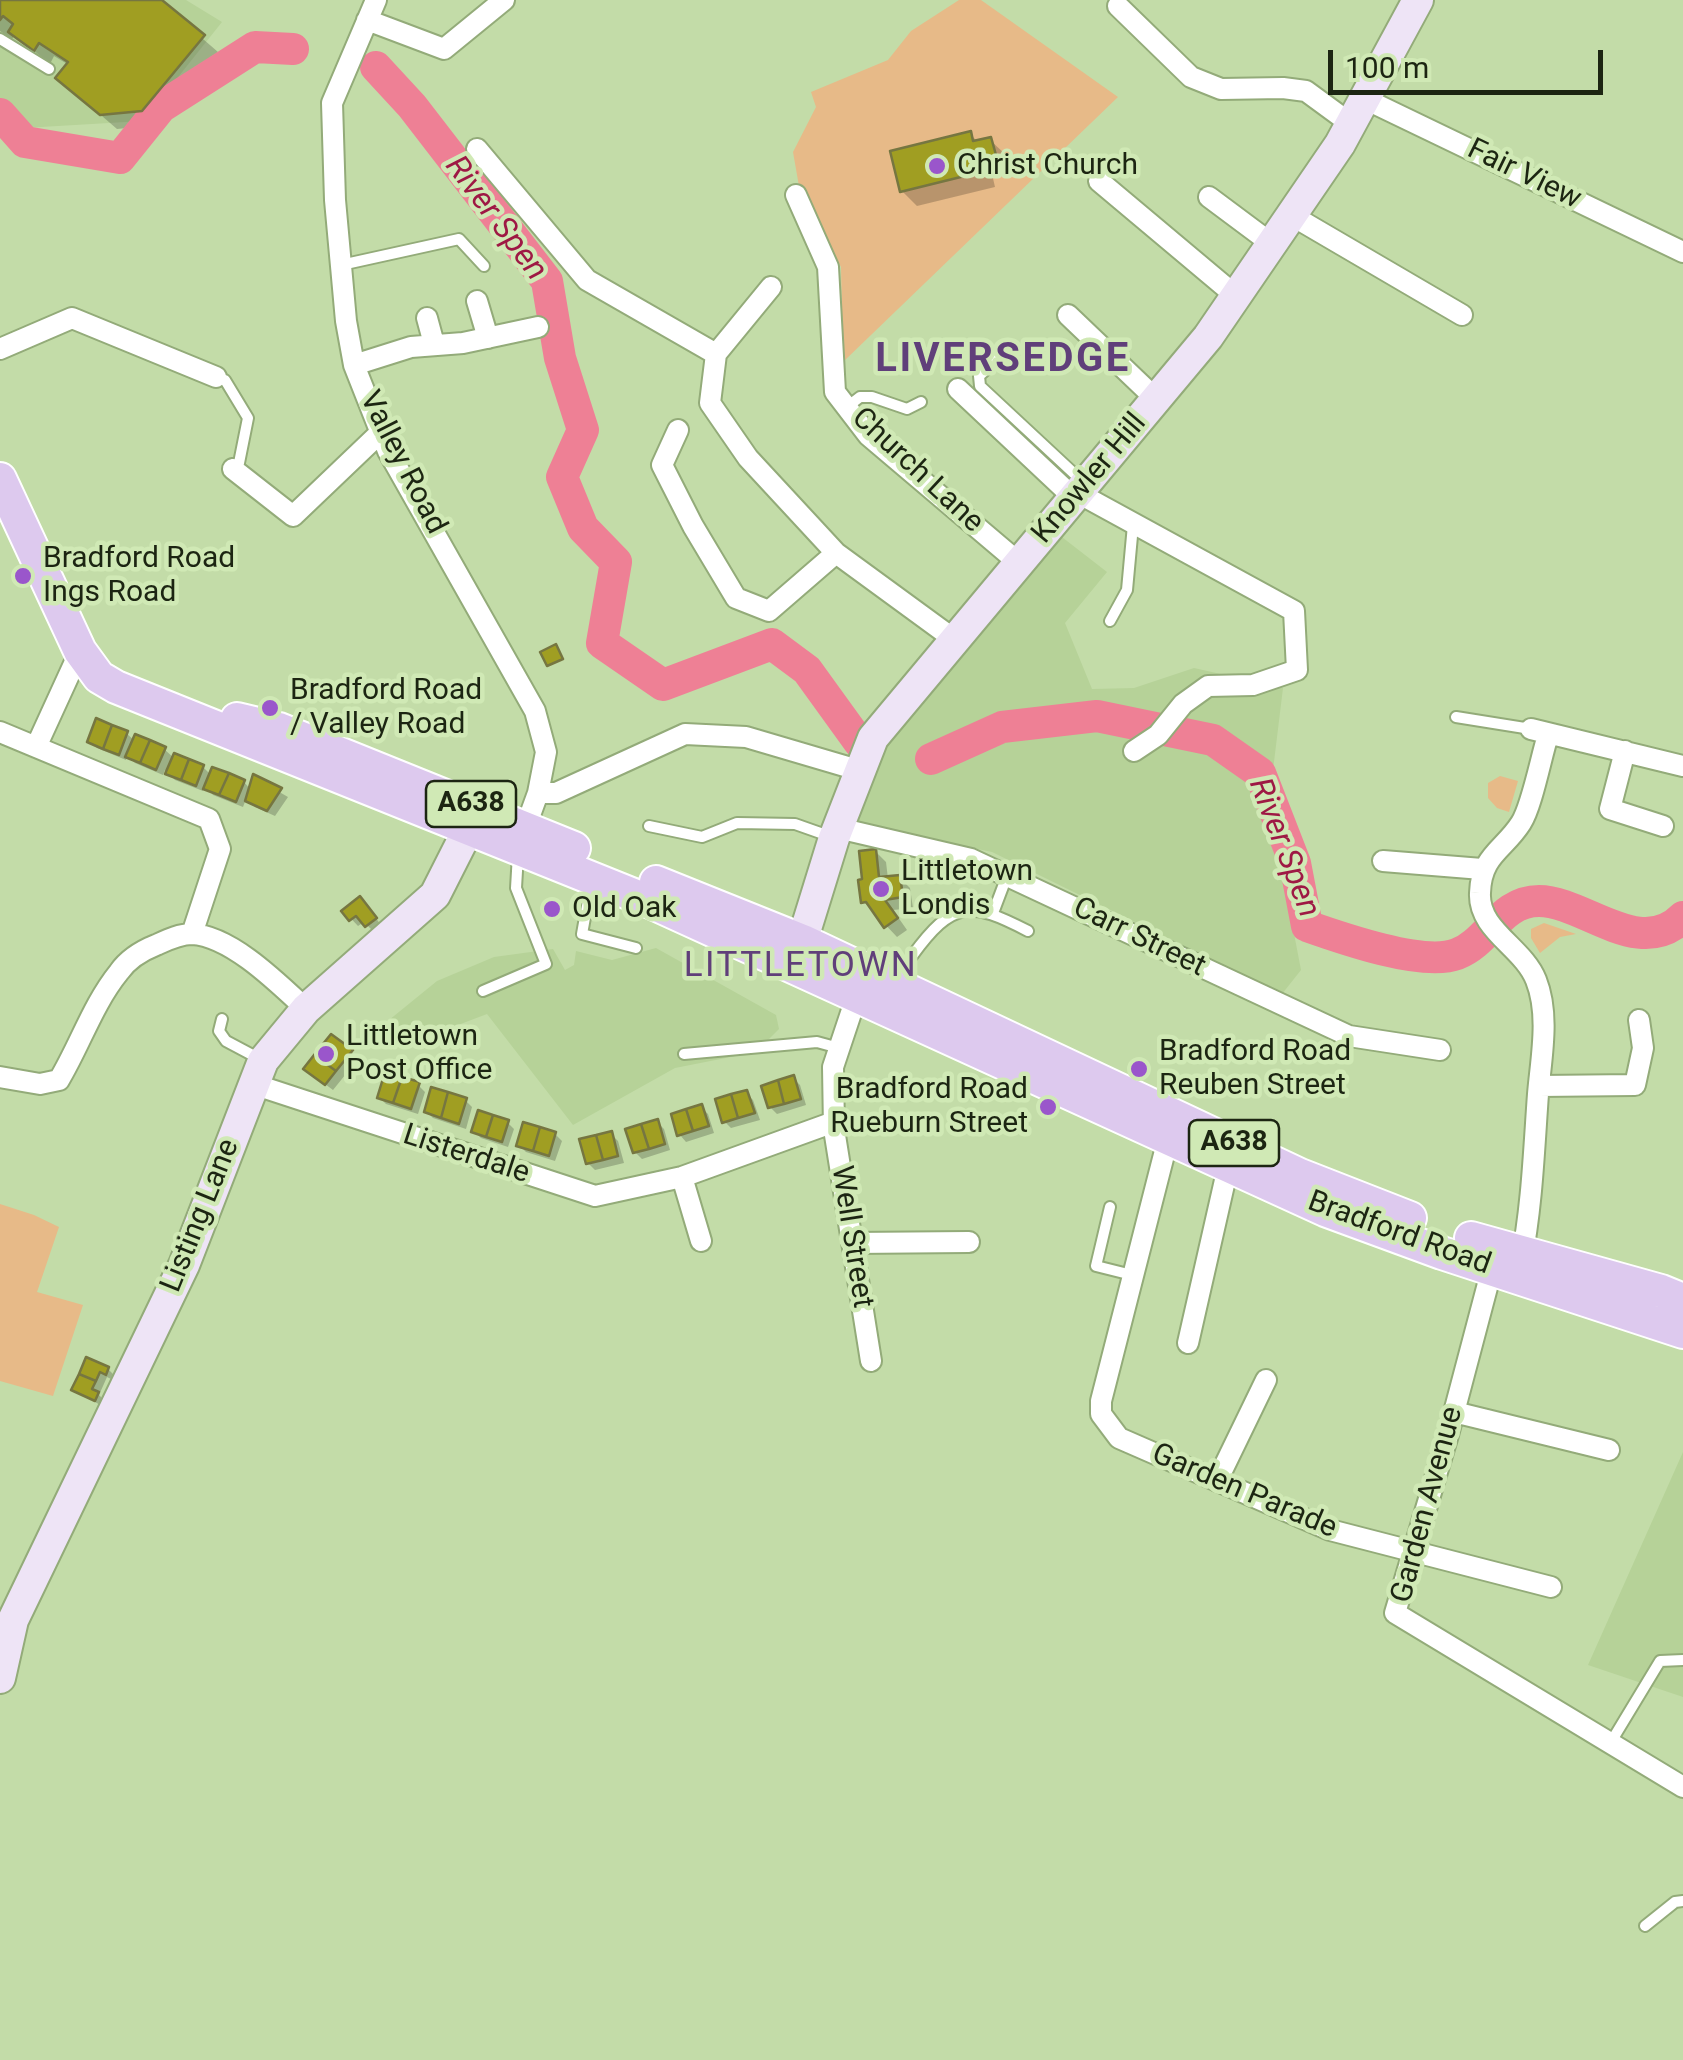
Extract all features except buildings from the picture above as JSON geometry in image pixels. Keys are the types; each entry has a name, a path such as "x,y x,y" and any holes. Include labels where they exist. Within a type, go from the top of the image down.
{"main road":[{"name":"Bradford Road","path":"0,479 80,651 99,677 131,692 279,730 1300,1175 1683,1332"},
{"name":"Bradford Road","path":"522,837 592,878 799,955 856,998 1325,1210 1442,1253 1508,1261 1661,1291 1683,1300"}],"street":[{"path":"371,10 444,48 504,0"},
{"name":"Knowler Hill","path":"799,955 836,833 873,738 1208,337 1358,112 1418,0"},
{"name":"Fair View","path":"1118,6 1191,77 1220,89 1283,88 1306,92 1683,252"},
{"name":"Valley Road","path":"371,10 332,103 341,265 354,366 381,432 535,711 546,752 538,793 522,837"},
{"path":"477,149 587,280 716,354"},
{"path":"1100,182 1236,296"},
{"name":"Church Lane","path":"796,195 828,267 835,392 868,435 1019,563"},
{"path":"1209,197 1272,244"},
{"path":"1292,215 1462,315"},
{"path":"771,287 716,354 710,403 748,458 836,553 955,640"},
{"path":"477,300 488,338"},
{"path":"1068,315 1157,400"},
{"path":"0,349 72,318 221,378"},
{"path":"426,318 434,344"},
{"path":"354,366 434,344 463,343 538,327"},
{"path":"958,390 1079,492 1294,611 1297,670 1253,684 1208,686 1134,751"},
{"path":"678,430 662,465 736,598 769,611 836,553"},
{"path":"236,466 292,516 381,432"},
{"path":"36,747 80,651"},
{"path":"0,732 209,818 220,849 192,934"},
{"path":"1383,861 1482,869 1522,822 1540,732 1683,766"},
{"path":"538,793 556,793 685,734 746,737 858,770"},
{"path":"1625,751 1610,809 1663,826"},
{"name":"Listing Lane","path":"0,1678 13,1620 184,1265 258,1073 306,1009 435,894 474,818"},
{"name":"Carr Street","path":"836,833 972,859 1350,1036 1440,1050"},
{"name":"Garden Avenue","path":"1482,869 1481,910 1522,954 1536,980 1543,1007 1535,1136 1508,1261 1454,1412 1394,1613 1683,1788"},
{"path":"0,1077 40,1084 59,1080 120,969 141,951 181,935 209,936 274,978 306,1009"},
{"name":"Well Street","path":"856,998 833,1067 834,1122 871,1361"},
{"path":"1539,1086 1636,1086 1642,1048 1639,1020"},
{"name":"Listerdale","path":"258,1073 594,1196 682,1176 834,1122"},
{"path":"1133,1276 1168,1140"},
{"path":"1188,1343 1228,1167"},
{"path":"682,1176 700,1241"},
{"path":"852,1242 970,1242"},
{"name":"Garden Parade","path":"1133,1276 1101,1402 1100,1414 1119,1438 1330,1530 1412,1554 1551,1586"},
{"path":"1217,1481 1266,1380"},
{"path":"1454,1412 1609,1450"}],"lane":[{"path":"0,39 50,69"},
{"path":"341,265 459,239 484,266"},
{"path":"1003,354 979,376 980,386 1079,492"},
{"path":"221,378 248,418 236,466"},
{"path":"847,408 860,396 907,409 921,402"},
{"path":"1110,622 1127,590 1133,524"},
{"path":"1456,718 1540,732"},
{"path":"649,826 702,836 737,823 795,824 836,833"},
{"path":"483,992 546,964 516,888 522,837"},
{"path":"993,913 1008,876"},
{"path":"592,878 582,934 636,948"},
{"path":"912,956 927,935 959,911 993,913 1028,932"},
{"path":"222,1019 219,1030 226,1041 258,1073"},
{"path":"684,1054 817,1042 839,1048"},
{"path":"1110,1207 1096,1266 1133,1276"},
{"path":"1611,1742 1660,1661 1683,1660"},
{"path":"1645,1926 1674,1902 1683,1900"}],"shaded area":[{"path":"0,0 186,0 222,22 143,121 24,128 0,123"},
{"path":"959,0 981,0 1118,97 843,362 841,267 800,192 793,152 816,107 811,92 888,60 911,31"},
{"path":"1058,534 1107,572 1065,623 1092,689 1134,688 1194,668 1283,688 1273,770 1273,824 1301,970 1282,994 992,852 849,822 887,734"},
{"path":"1500,776 1518,781 1509,812 1497,808 1488,798 1488,783"},
{"path":"1544,923 1576,934 1560,937 1540,953 1531,938 1531,929"},
{"path":"656,948 776,1015 779,1029 756,1052 675,1068 573,1125 487,1014 392,1050 378,1029 437,981 494,957 553,949 565,970 574,965 576,951 612,960"},
{"path":"0,1204 59,1227 37,1292 83,1305 53,1396 0,1381"},
{"path":"1683,1452 1683,1697 1588,1665"}],"waterway":[{"name":"River Spen","path":"0,114 25,142 120,158 161,107 255,47 293,49"},
{"name":"River Spen","path":"376,67 412,106 547,281 560,358 583,430 562,477 583,528 616,562 602,643 663,685 772,644 807,670 859,742"},
{"name":"River Spen","path":"931,759 1002,727 1097,716 1213,740 1260,773 1295,863 1307,926 1404,954 1457,954 1478,941 1514,908 1539,901 1556,903 1630,931 1649,933 1666,929 1683,917"}],"place":[{"name":"Christ Church","path":"937,166"},
{"name":"Bradford Road Ings Road","path":"23,576"},
{"name":"Bradford Road / Valley Road","path":"270,708"},
{"name":"Littletown Londis","path":"881,889"},
{"name":"Old Oak","path":"552,909"},
{"name":"Littletown Post Office","path":"326,1054"},
{"name":"Bradford Road Reuben Street","path":"1139,1069"},
{"name":"Bradford Road Rueburn Street","path":"1048,1107"}],"district":[{"name":"LIVERSEDGE","path":"1003,361"},
{"name":"LITTLETOWN","path":"801,967"}]}
